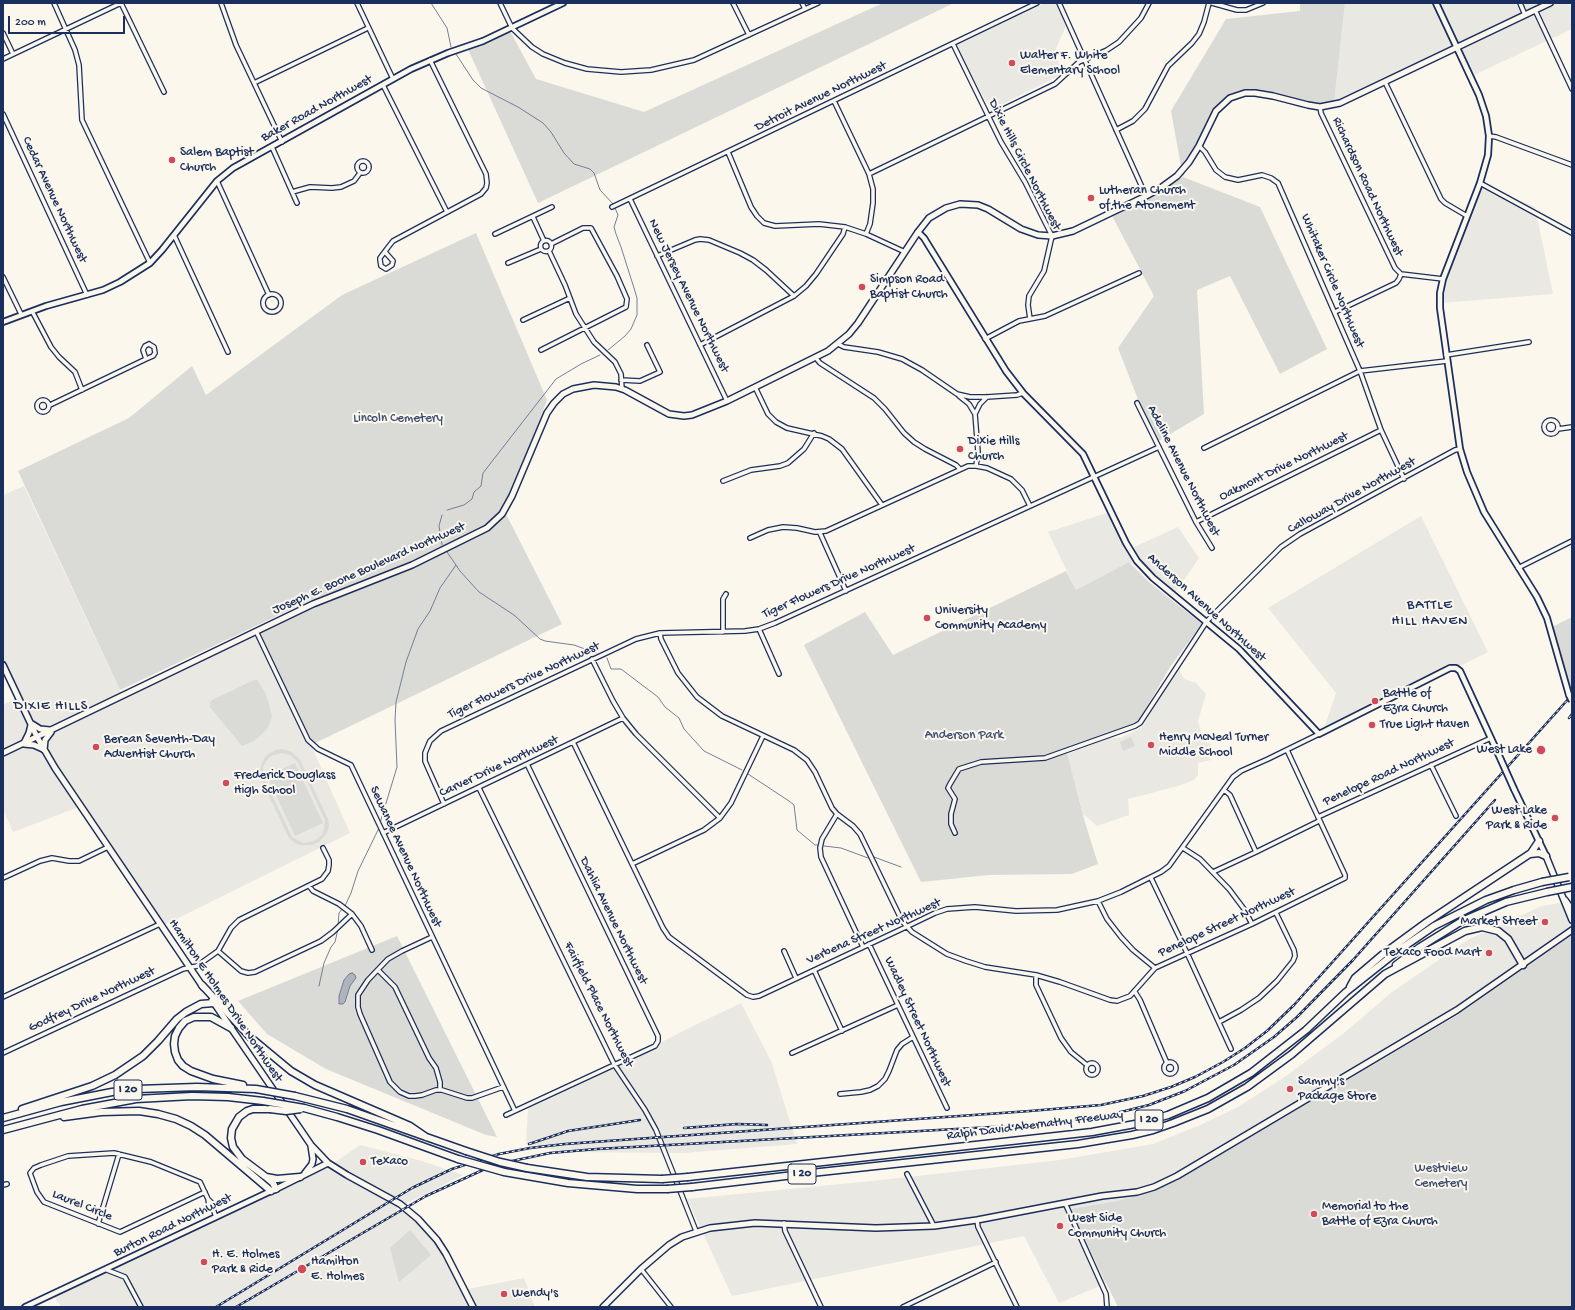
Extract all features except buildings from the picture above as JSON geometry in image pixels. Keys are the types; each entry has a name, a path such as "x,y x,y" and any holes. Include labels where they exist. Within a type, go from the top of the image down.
{"highway":[{"path":"1346,992 1355,978 1382,955 1427,922 1528,855 1534,850 1538,841"},
{"path":"1528,855 1539,853 1546,856"},
{"name":"Ralph David Abernathy Freeway","path":"426,1136 500,1162 527,1168 587,1177 662,1179 1064,1136 1113,1129 1154,1119 1192,1106 1239,1081 1306,1030 1346,992 1405,946 1443,920 1486,900 1514,890 1542,882 1570,877"},
{"name":"I 20","path":"3,1130 82,1109 142,1098 198,1096 228,1097 264,1101 337,1116 458,1159 504,1172 568,1184 636,1189 692,1188 811,1172 1106,1140 1153,1130 1191,1116 1235,1095 1275,1068 1385,974 1420,947 1462,921 1506,902 1572,887"},
{"path":"1385,974 1461,933 1478,927 1494,929 1508,939 1523,964"},
{"path":"201,1004 205,997 204,988"},
{"path":"204,988 250,1037 291,1071 315,1085 410,1126 426,1136"},
{"path":"3,1117 92,1086 115,1075 143,1056 186,1012 201,1004 214,1003"},
{"path":"231,1028 210,1016 194,1017 186,1021 179,1028 175,1036 175,1052 178,1060 183,1066 202,1076 256,1089"},
{"name":"I 20","path":"3,1117 67,1101 112,1092 137,1089 204,1087 256,1089 295,1096 347,1109 426,1136"},
{"path":"274,1190 273,1183 238,1155 232,1142 232,1132 237,1120 248,1110 286,1111 304,1108"},
{"path":"38,1120 120,1111 148,1112 167,1116 183,1122 205,1135 274,1190"},
{"path":"266,1177 277,1179 302,1176"}],"main road":[{"name":"Joseph E. Boone Boulevard Northwest","path":"3,754 313,604 412,565 487,528 502,514 512,496 547,413 563,394 582,386 605,385 622,389 669,414 692,415 727,401 838,344 858,323 918,232 929,218 936,213 952,206 967,204 988,209 1028,232 1038,235 1052,236 1073,231 1146,196 1177,176 1189,162 1199,146 1216,111 1225,101 1236,95 1264,94 1320,107 1340,103 1550,3"},
{"name":"Hamilton E Holmes Drive Northwest","path":"3,665 44,750 160,924 191,967 311,1145 328,1163 348,1176 400,1204 418,1219 433,1235 443,1250 473,1307"},
{"path":"31,724 40,729 53,730 45,740 44,750 34,745 23,744 30,733 31,724"},
{"path":"1546,856 1564,897 1572,920"},
{"path":"1564,897 1571,907"},
{"path":"603,1307 641,1269 669,1245 696,1231 724,1226 756,1223 876,1228 934,1226 977,1220 1102,1196 1137,1192 1169,1180 1457,1010 1572,930"},
{"path":"302,1176 312,1164 314,1159 311,1145"},
{"name":"Burton Road Northwest","path":"274,1190 328,1163"}],"street":[{"path":"54,3 67,29 79,65 82,120 150,263"},
{"path":"3,59 121,3 164,92"},
{"path":"221,3 236,46 282,142"},
{"path":"356,3 393,79"},
{"path":"500,3 512,28 532,47 554,60 588,69 621,72 651,70 680,64 708,54 818,3"},
{"name":"Baker Road Northwest","path":"3,322 32,310 87,295 120,282 150,263 217,181 233,168 430,60 483,41 563,3"},
{"path":"733,3 749,35"},
{"path":"802,3 805,9"},
{"name":"Detroit Avenue Northwest","path":"612,207 1038,3"},
{"path":"1059,3 1146,196"},
{"path":"869,174 1055,84 1073,66 1085,59 1107,50 1119,42 1141,18 1149,3"},
{"path":"1116,130 1133,121 1145,109 1168,66 1192,43 1199,34 1210,3 1237,10 1246,10 1262,3"},
{"path":"1436,3 1479,95 1486,116 1489,136 1488,155 1480,183 1443,279 1440,308 1460,449 1467,472 1484,512 1537,597 1547,618 1572,701"},
{"path":"1520,3 1525,15"},
{"path":"1535,10 1572,89"},
{"path":"254,84 368,28"},
{"path":"3,34 13,54"},
{"name":"Dixie Hills Circle Northwest","path":"953,44 1002,142 1052,236 1044,271 1029,296 1028,305 1030,319"},
{"path":"385,252 393,261 392,265 386,268 381,266 379,262 385,252 398,237 481,194 486,188 487,178 430,60"},
{"path":"1385,82 1441,199 1467,216"},
{"path":"383,85 447,212"},
{"path":"834,101 869,174 873,189 870,224 866,234"},
{"name":"Richardson Road Northwest","path":"1320,107 1321,113 1395,268 1401,274"},
{"name":"Cedar Avenue Northwest","path":"3,114 87,295"},
{"path":"1489,136 1496,137 1572,165"},
{"name":"Whitaker Circle Northwest","path":"1199,146 1205,152 1216,170 1225,177 1238,180 1262,175 1271,178 1278,183 1335,312 1360,371 1382,430 1404,479"},
{"path":"272,147 297,203"},
{"path":"728,152 751,207 756,216 764,222 775,226 819,224 845,227 866,234 905,252"},
{"path":"292,192 310,187 341,187 354,181 360,173"},
{"path":"217,181 269,295"},
{"path":"1480,183 1572,232"},
{"name":"New Jersey Avenue Northwest","path":"630,199 727,401"},
{"path":"496,234 552,207"},
{"path":"533,217 544,241"},
{"path":"700,345 794,296 806,286 816,274 843,234 845,227"},
{"path":"541,350 626,307 627,299 617,276 591,228 583,228 551,244"},
{"name":"Anderson Avenue Northwest","path":"918,232 924,238 1006,371 1023,393 1076,446 1082,454 1126,543 1137,561 1153,578 1240,649 1319,734"},
{"path":"174,235 228,352"},
{"path":"544,241 547,240 551,244"},
{"path":"657,256 695,240 709,240 753,260 794,296"},
{"path":"541,248 541,243 544,241"},
{"path":"548,251 551,249 551,244"},
{"path":"541,248 543,251 548,251"},
{"path":"508,263 541,248"},
{"path":"548,251 576,314 594,342 615,362 621,374 622,389"},
{"path":"985,339 1019,321 1044,316 1139,272"},
{"path":"1335,312 1396,283 1401,274 1443,279"},
{"path":"3,277 21,314"},
{"path":"269,295 275,295 281,301 280,306 276,311 268,311 264,307 264,299 269,295"},
{"path":"523,320 570,298"},
{"path":"32,310 51,347 75,372 82,390"},
{"path":"1446,355 1529,342"},
{"path":"50,405 153,356 155,353 154,347 151,344 146,345 143,348 142,352 146,359"},
{"path":"838,344 844,347 878,352 902,359 922,370 969,404 975,414 978,452 976,466"},
{"path":"621,380 640,381 660,372 647,345"},
{"path":"815,357 820,363 874,398 904,433 914,442 956,465 960,469"},
{"path":"1204,448 1360,371 1447,361"},
{"path":"755,387 768,414 776,422 787,428 829,439 842,449 882,505"},
{"path":"957,394 970,397 987,397 1017,395 1023,393"},
{"path":"975,414 980,404 987,397"},
{"name":"Adeline Avenue Northwest","path":"1137,403 1196,522 1212,548"},
{"path":"1558,429 1557,424 1553,420 1548,420 1543,426 1544,430 1549,435 1556,433 1558,429 1572,427"},
{"name":"Oakmont Drive Northwest","path":"1196,522 1382,430"},
{"path":"723,481 751,470 780,466 788,463 804,449 814,434"},
{"name":"Tiger Flowers Drive Northwest","path":"444,804 425,761 427,747 434,736 441,731 636,639 660,633 744,631 759,629 775,623 1159,447"},
{"name":"Calloway Drive Northwest","path":"955,833 951,824 951,814 955,799 948,788 959,770 981,762 1045,758 1137,725 1144,719 1207,621 1281,547 1291,539 1455,450 1460,449"},
{"path":"750,538 768,530 783,527 797,528 820,533 960,469 976,466 987,468 1011,479 1022,490 1030,506"},
{"path":"820,533 846,591"},
{"path":"1518,568 1572,541"},
{"path":"723,632 723,600 726,594"},
{"path":"759,629 779,674"},
{"name":"Sewanee Avenue Northwest","path":"256,631 308,740 318,749 351,765 515,1111"},
{"path":"660,633 661,639 678,673 697,697 722,716 794,750 807,760 815,772 832,808 837,814 822,840 820,848 821,857 863,947"},
{"path":"592,659 623,718 636,734 720,818"},
{"path":"1319,734 1450,668 1456,668 1460,671 1500,760 1546,856"},
{"name":"Carver Drive Northwest","path":"383,833 623,718"},
{"name":"Verbena Street Northwest","path":"573,742 663,928 669,937 747,995 753,997 759,996 935,913 956,908 975,907 1042,912 1071,908 1098,901 1121,892 1151,878 1169,866 1233,777 1241,771 1319,734"},
{"path":"632,864 704,830 720,818 731,803 763,736"},
{"name":"Penelope Road Northwest","path":"1213,872 1431,765 1491,738"},
{"path":"1287,750 1319,819"},
{"name":"Dahlia Avenue Northwest","path":"527,764 658,1036 658,1041 655,1046 614,1064"},
{"path":"1431,765 1456,816"},
{"name":"Fairfield Place Northwest","path":"479,788 614,1064 645,1110 656,1130 696,1231"},
{"path":"1224,790 1230,795 1256,852"},
{"name":"Penelope Street Northwest","path":"837,814 853,826 860,834 906,927 937,948 966,961 985,967 1036,975 1110,1000 1124,999 1135,992 1156,968 1276,913 1343,880 1345,875 1319,819"},
{"path":"3,878 40,861 52,858 79,861 108,847"},
{"path":"324,848 329,860 328,870 322,879 239,920 231,928 218,952 241,971 248,973 255,972 321,941 352,914"},
{"path":"1183,848 1200,859 1236,897 1252,924"},
{"path":"1151,878 1188,953 1231,1049"},
{"path":"309,886 313,891 339,904 352,914 361,926 372,950"},
{"path":"1098,901 1107,919 1121,937 1133,950 1156,968"},
{"path":"1219,1022 1259,998 1277,982 1293,961 1295,956 1294,950 1276,913"},
{"path":"3,997 160,924"},
{"path":"432,938 388,959 358,995 358,1007 390,1082 400,1092 408,1096 422,1096 440,1090 450,1091 467,1098 472,1098 503,1087"},
{"name":"Wadley Street Northwest","path":"869,944 947,1108"},
{"name":"Godfrey Drive Northwest","path":"3,1053 183,969 197,966 218,952"},
{"path":"784,952 796,978"},
{"path":"378,970 395,987 429,1058 436,1068 440,1082 440,1090"},
{"path":"814,970 842,1030"},
{"path":"1036,975 1036,985 1061,1038 1071,1052 1087,1065"},
{"path":"1135,992 1140,1000 1167,1063"},
{"path":"792,1053 898,1005"},
{"path":"840,1094 866,1091 878,1086 890,1071 897,1050 902,1044 913,1037"},
{"path":"506,1115 614,1064"},
{"path":"98,1224 119,1154"},
{"name":"Laurel Circle","path":"205,1192 120,1232 44,1202 37,1192 30,1173 34,1168 68,1156 119,1154 151,1162 200,1182 205,1192 208,1198 209,1206 213,1209 216,1217"},
{"path":"907,1174 934,1226"},
{"name":"Burton Road Northwest","path":"26,1307 274,1190"},
{"path":"1065,1203 1106,1294 1106,1307"},
{"path":"977,1220 978,1226 1017,1307"},
{"path":"784,1223 785,1231 821,1307"},
{"path":"903,1307 996,1262"},
{"path":"641,1269 671,1307"},
{"path":"107,1270 125,1277 140,1307"}],"shaded area":[{"name":"Walter F. White Elementary School","path":"1045,3 1063,3 1069,19 1054,53 1064,73 991,110 955,46"},
{"path":"1345,3 1568,3 1572,10 1572,29 1474,75 1456,47 1334,103"},
{"path":"1482,184 1535,207 1553,294 1440,303 1444,277 1462,238"},
{"path":"24,486 123,697 259,633 350,833 162,926 79,807 13,832 3,809 3,705 20,696 3,662 3,495"},
{"path":"1113,511 1132,548 1178,527 1199,558 1175,593 1154,576 1129,562 1076,590 1048,532"},
{"path":"1421,516 1488,652 1322,734 1336,693 1268,608"},
{"name":"Henry McNeal Turner Middle School","path":"1181,663 1180,672 1184,679 1196,683 1206,694 1198,721 1204,742 1210,743 1212,747 1209,748 1211,760 1198,763 1198,775 1194,780 1178,786 1128,799 1129,815 1097,826 1083,814 1067,754 1110,738 1121,738 1142,727"},
{"path":"1572,901 1572,935 1493,987 1281,1115 1142,1194 1117,1201 1070,1209 1107,1283 1059,1303 1024,1236 732,1296 687,1199 872,1181 1060,1160 1153,1144 1200,1125 1238,1107 1286,1076 1344,1033 1392,992 1469,939 1542,906"},
{"path":"352,973 356,978 350,986 345,1002 343,1004 339,1004 339,996 344,980 349,974"},
{"path":"741,1003 771,1061 797,1144 684,1153 565,1152 526,1144 528,1108 614,1067"},
{"path":"360,1145 422,1161 463,1175 396,1209 423,1218 445,1251 463,1290 524,1278 535,1307 61,1307 54,1296 282,1186 331,1165"}],"green space":[{"path":"883,3 954,3 538,203 467,47 510,31 536,79 644,112"},
{"path":"1300,3 1345,3 1334,103 1301,108 1253,91 1228,98 1214,116 1183,177 1171,111 1226,19 1300,11"},
{"path":"1183,177 1260,207 1327,349 1280,374 1230,276 1197,290 1204,414 1155,443 1118,348 1154,296 1109,210 1159,191"},
{"name":"Lincoln Cemetery","path":"476,233 547,400 506,514 562,624 311,745 259,633 333,599 332,592 311,600 120,690 18,471 129,418 192,366 206,395 342,295"},
{"name":"Anderson Park","path":"1129,562 1150,583 1202,624 1170,667 1138,722 1066,749 1084,819 1098,864 1072,874 989,875 921,882 804,645 865,612 893,655 1066,571 1076,590"},
{"path":"1572,617 1572,688 1569,690 1550,628"},
{"path":"254,680 257,680 265,692 272,717 267,729 254,741 242,746 210,707 210,703 212,700"},
{"path":"1131,737 1135,746 1123,751 1120,742"},
{"path":"282,749 292,752 300,760 328,819 329,826 327,833 319,842 312,845 300,845 293,842 288,836 257,771 260,769 263,760 268,754","holes":["281,753 290,755 298,762 325,820 324,829 321,836 314,841 303,843 292,837 264,778 263,767 271,756"]},
{"path":"295,763 323,823 295,836 267,776"},
{"name":"Westview Cemetery","path":"1572,935 1572,1307 1118,1307 1070,1209 1117,1201 1142,1194 1178,1180 1456,1016"},
{"path":"397,936 497,1137 486,1135 326,1069 267,1034 238,1001"},
{"path":"410,1230 431,1255 399,1282 390,1248"}],"waterway":[{"path":"431,3 447,28 451,47"},
{"path":"456,54 473,80 481,88 518,107 543,123 551,132 564,153 574,164 590,169 594,173 600,190 614,205"},
{"path":"608,350 631,329 637,315 637,298 614,227 618,215 615,208"},
{"path":"447,510 464,505 472,499 474,492 481,486 483,473 556,379 600,355"},
{"path":"442,515 439,526 442,545"},
{"path":"447,552 460,571 479,592 514,615 540,639 574,645 596,653"},
{"path":"380,823 397,767 395,720 396,702 406,662 418,629 430,611 440,588 456,565 457,566"},
{"path":"607,658 611,669 621,669 658,697 665,707 679,718 684,729 704,751 742,770"},
{"path":"748,774 794,805 797,830 815,845 818,845"},
{"path":"345,906 358,871 379,828"},
{"path":"824,846 841,848 868,858"},
{"path":"874,857 901,867"},
{"path":"338,926 339,913 343,908"},
{"path":"319,986 324,963 331,947 335,942 338,929"}],"railway":[{"path":"216,1307 412,1188 452,1169 499,1154 530,1148 565,1144 1101,1105 1143,1096 1195,1077 1245,1048 1267,1031 1294,1005 1571,696"},
{"path":"1569,718 1572,714"},
{"path":"236,1307 426,1196 485,1169 512,1161 550,1153 597,1149 1046,1124 1097,1117 1125,1111 1149,1105 1185,1091 1234,1065 1274,1037 1297,1017 1353,960 1495,800"},
{"path":"529,1144 568,1131 640,1120"},
{"path":"684,1128 737,1124 767,1125"}],"place":[{"name":"Walter F. White Elementary School","path":"1012,63"},
{"name":"Salem Baptist Church","path":"172,160"},
{"name":"Lutheran Church of the Atonement","path":"1091,198"},
{"name":"Simpson Road Baptist Church","path":"862,287"},
{"name":"Dixie Hills Church","path":"960,449"},
{"name":"University Community Academy","path":"927,618"},
{"name":"Battle of Ezra Church","path":"1375,701"},
{"name":"True Light Haven","path":"1372,725"},
{"name":"Henry McNeal Turner Middle School","path":"1151,745"},
{"name":"Berean Seventh-Day Adventist Church","path":"96,747"},
{"name":"West Lake","path":"1541,750"},
{"name":"Frederick Douglass High School","path":"226,783"},
{"name":"West Lake Park & Ride","path":"1555,818"},
{"name":"Market Street","path":"1545,922"},
{"name":"Texaco Food Mart","path":"1489,953"},
{"name":"Sammy's Package Store","path":"1290,1089"},
{"name":"Texaco","path":"363,1162"},
{"name":"Memorial to the Battle of Ezra Church","path":"1314,1214"},
{"name":"West Side Community Church","path":"1060,1226"},
{"name":"H. E. Holmes Park & Ride","path":"204,1262"},
{"name":"Hamilton E. Holmes","path":"302,1269"},
{"name":"Wendy's","path":"504,1294"}],"district":[{"name":"BATTLE HILL HAVEN","path":"1430,614"},
{"name":"DIXIE HILLS","path":"51,707"}]}
